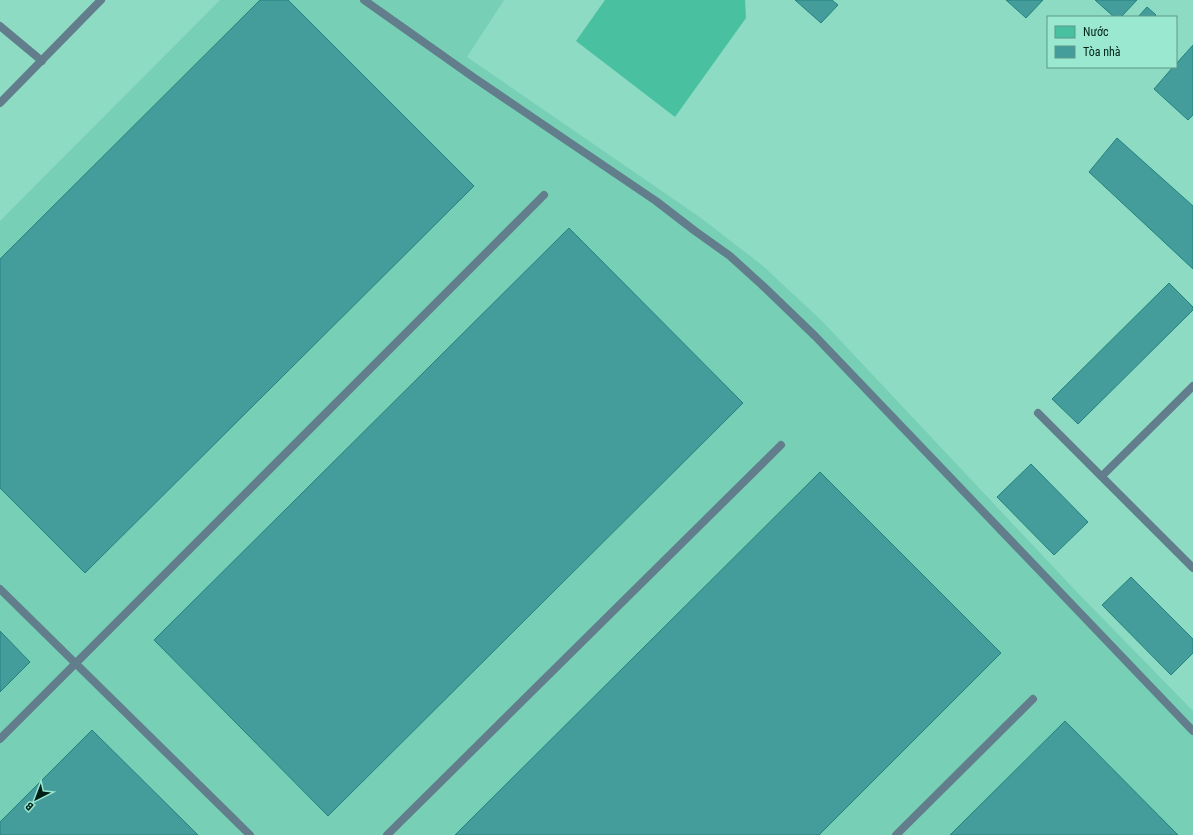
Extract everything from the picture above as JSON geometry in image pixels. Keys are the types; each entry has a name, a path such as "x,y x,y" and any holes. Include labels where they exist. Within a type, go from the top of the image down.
{"lane":[{"path":"0,104 101,0"},
{"path":"364,0 473,77 656,201 730,256 762,284 805,326 1193,730"},
{"path":"0,26 42,60"},
{"path":"0,739 544,195"},
{"path":"1102,476 1193,386"},
{"path":"1038,412 1193,568"},
{"path":"387,835 781,445"},
{"path":"0,589 250,835"},
{"path":"896,835 1033,699"}],"shaded area":[{"path":"220,0 504,0 467,57 701,218 763,266 822,321 1075,590 1193,711 1193,835 0,835 0,221"}],"water":[{"path":"605,0 745,0 746,18 675,117 576,41"}],"building":[{"path":"260,0 288,0 474,186 85,573 0,488 0,259"},
{"path":"795,0 832,0 838,5 821,23"},
{"path":"1006,0 1043,0 1026,18"},
{"path":"1095,0 1137,0 1122,16 1113,16"},
{"path":"1147,7 1156,15 1155,16 1139,16"},
{"path":"1193,45 1193,115 1188,120 1154,89 1172,68 1177,68 1177,63"},
{"path":"1117,138 1193,206 1193,269 1089,172"},
{"path":"569,228 743,403 328,816 154,640"},
{"path":"1169,283 1193,307 1193,310 1078,424 1052,399"},
{"path":"1031,464 1088,522 1054,555 997,497"},
{"path":"820,472 1001,653 819,835 455,835"},
{"path":"1131,577 1193,639 1193,653 1171,675 1102,605"},
{"path":"0,631 30,662 0,692"},
{"path":"1065,721 1178,835 950,835"},
{"path":"92,730 198,835 0,835 0,822"}]}
